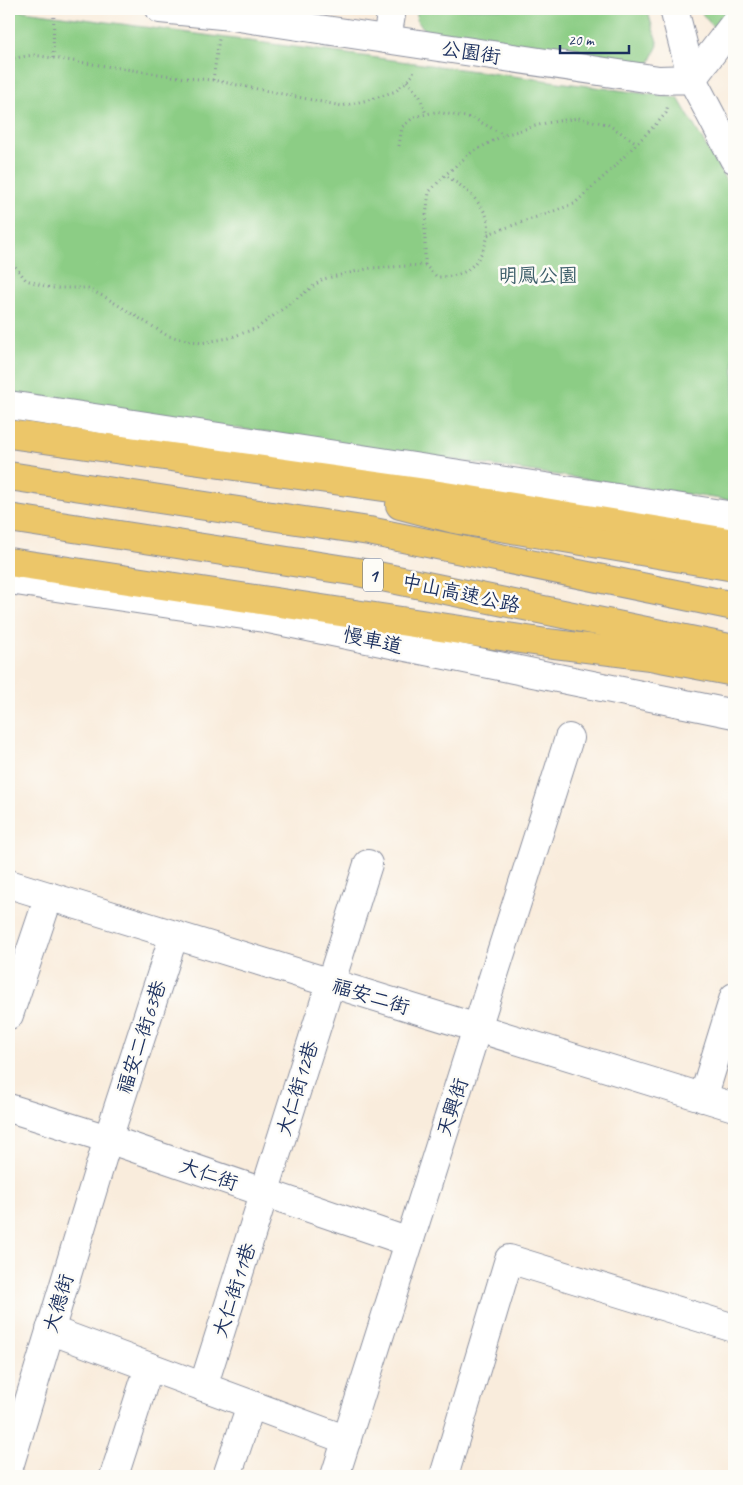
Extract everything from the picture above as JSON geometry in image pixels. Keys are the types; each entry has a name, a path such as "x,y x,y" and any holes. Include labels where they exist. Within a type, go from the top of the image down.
{"highway":[{"path":"9,434 433,494 734,543"},
{"path":"285,473 385,502 454,519 734,566"},
{"name":"中山高速公路","path":"9,476 369,531 734,606"},
{"name":"中山高速公路","path":"9,518 358,572 734,649"},
{"path":"9,562 547,643 650,656 734,672"},
{"path":"547,643 734,689"}],"street":[{"name":"公園街","path":"160,9 229,13 416,44 659,80 692,78"},
{"path":"387,39 392,9"},
{"path":"674,9 692,78 734,159"},
{"path":"692,78 734,24"},
{"path":"9,405 734,516"},
{"name":"慢車道","path":"9,580 264,618 734,714"},
{"name":"天興街","path":"335,1476 568,738"},
{"name":"大仁街12巷","path":"265,1193 368,864"},
{"name":"福安二街","path":"9,884 734,1107"},
{"path":"9,1015 49,896"},
{"name":"福安二街63巷","path":"108,1139 174,935"},
{"path":"703,1098 734,997"},
{"name":"大仁街","path":"9,1108 108,1139 409,1242"},
{"name":"大德街","path":"9,1467 108,1139"},
{"name":"大仁街11巷","path":"203,1387 265,1193"},
{"path":"444,1476 509,1259 734,1328"},
{"path":"50,1330 346,1440"},
{"path":"114,1476 149,1367"},
{"path":"227,1476 251,1405"}],"path":[{"path":"53,58 54,9"},
{"path":"214,80 229,13"},
{"path":"9,59 33,55 185,78 214,80 342,106 396,91 413,75 416,44"},
{"path":"407,81 420,97 426,114"},
{"path":"399,146 402,127 414,117 435,112 474,118 504,135"},
{"path":"425,265 424,224 429,192 445,175 472,152 504,135 546,123 578,118 607,124 637,143"},
{"path":"488,234 574,204 611,170 651,127"},
{"path":"9,260 26,280 51,288 86,288 105,297 168,336 201,343 229,338 257,328 323,279 371,268 425,265 438,276 449,277 465,271 480,257 488,234 487,217 466,190 445,175"}],"green space":[{"name":"明鳳公園","path":"9,9 678,98 734,194 734,501 9,395"},
{"path":"418,9 647,9 658,45 647,69 431,36 416,20"},
{"path":"698,9 734,9 734,10 715,29"}]}
